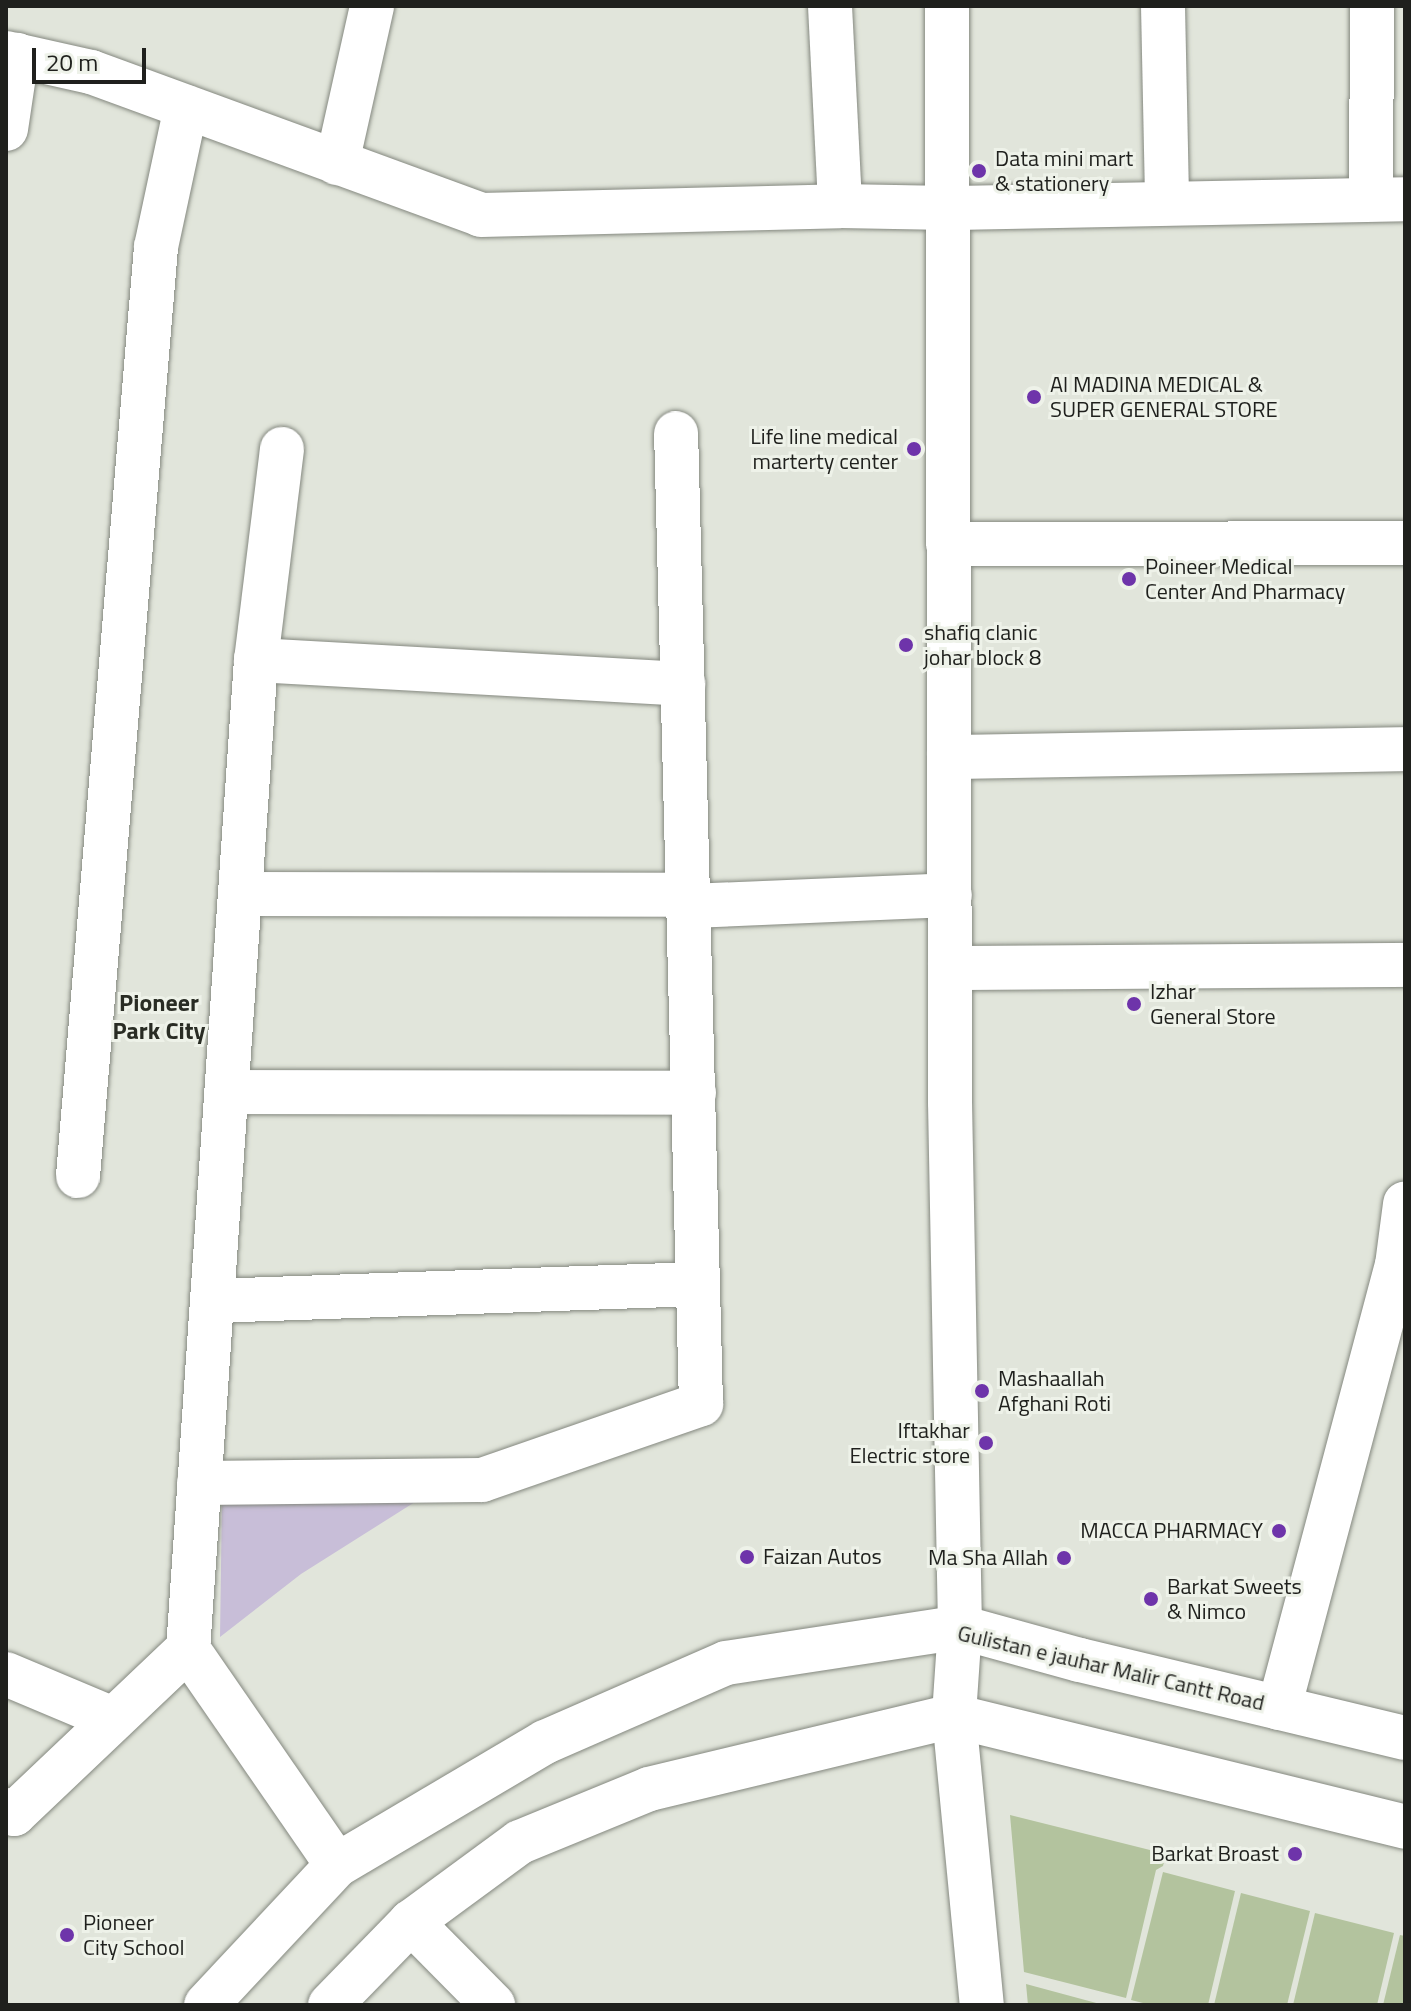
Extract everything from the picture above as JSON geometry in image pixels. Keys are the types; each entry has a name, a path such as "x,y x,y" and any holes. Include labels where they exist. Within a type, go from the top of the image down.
{"street":[{"path":"337,163 372,6"},
{"path":"830,6 840,206"},
{"path":"947,6 950,968 960,1627 954,1716 982,2005"},
{"path":"1163,6 1167,203"},
{"path":"6,129 11,54 91,72 481,215 1388,198 1372,6"},
{"path":"78,1176 156,247 186,107"},
{"path":"199,1483 482,1480 701,1404 676,433"},
{"path":"282,449 256,660 188,1649 337,1865"},
{"path":"948,544 1405,543"},
{"path":"256,660 683,684"},
{"path":"949,757 1405,749"},
{"path":"240,894 689,901 950,895"},
{"path":"950,968 1405,965"},
{"path":"227,1092 694,1093"},
{"path":"1279,1708 1401,1266 1405,1204"},
{"path":"212,1301 698,1284"},
{"name":"Gulistan e jauhar Malir Cantt Road","path":"206,2005 337,1865 545,1742 726,1663 960,1627 1080,1660 1405,1738"},
{"path":"6,1810 14,1814 188,1649"},
{"path":"6,1674 113,1719"},
{"path":"330,2005 411,1922 520,1842 649,1789 954,1716 1405,1827"},
{"path":"411,1922 493,2005"}],"shaded area":[{"path":"426,1495 301,1574 220,1637 222,1496"}],"building":[{"path":"1010,1815 1166,1854 1163,1866 1156,1870 1126,1998 1024,1972"},
{"path":"1163,1872 1235,1891 1208,2005 1151,2005 1131,2000"},
{"path":"1241,1893 1310,1911 1287,2005 1214,2005"},
{"path":"1315,1913 1394,1933 1377,2005 1293,2005"},
{"path":"1400,1935 1405,1936 1405,2005 1383,2005"},
{"path":"1026,1984 1100,2004 1100,2005 1028,2005"}],"place":[{"name":"Data mini mart & stationery","path":"979,171"},
{"name":"Al MADINA MEDICAL & SUPER GENERAL STORE","path":"1034,397"},
{"name":"Life line medical marterty center","path":"914,449"},
{"name":"Poineer Medical Center And Pharmacy","path":"1129,579"},
{"name":"shafiq clanic johar block 8","path":"906,645"},
{"name":"Izhar General Store","path":"1134,1004"},
{"name":"Mashaallah Afghani Roti","path":"982,1391"},
{"name":"Iftakhar Electric store","path":"986,1443"},
{"name":"MACCA PHARMACY","path":"1279,1531"},
{"name":"Faizan Autos","path":"747,1557"},
{"name":"Ma Sha Allah","path":"1064,1558"},
{"name":"Barkat Sweets & Nimco","path":"1151,1599"},
{"name":"Barkat Broast","path":"1295,1854"},
{"name":"Pioneer City School","path":"67,1935"}],"district":[{"name":"Pioneer Park City","path":"159,1017"}]}
